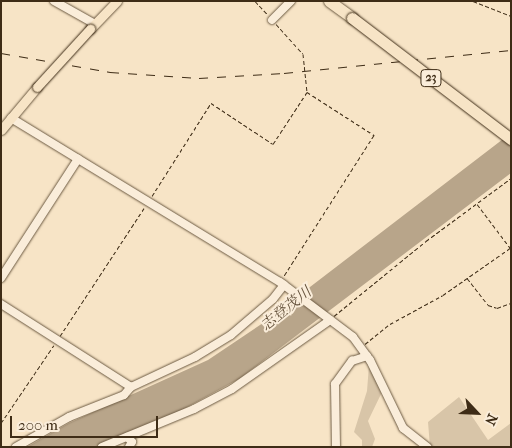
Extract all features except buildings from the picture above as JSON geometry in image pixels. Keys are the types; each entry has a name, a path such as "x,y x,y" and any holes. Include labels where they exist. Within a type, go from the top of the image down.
{"highway":[{"name":"23","path":"329,1 511,138"}],"main road":[{"path":"1,130 6,117 37,88 117,1"}],"street":[{"path":"54,1 93,26"},
{"path":"272,20 291,1"},
{"path":"6,117 294,291 362,347 400,424 427,447"},
{"path":"1,278 78,160"},
{"path":"16,447 69,417 124,394 131,387 195,357 230,335 273,299 282,283"},
{"path":"1,304 131,387"},
{"path":"102,447 194,409 232,389 329,319"},
{"path":"336,447 335,384 352,361 367,356"},
{"path":"127,437 132,442 130,447"}],"path":[{"path":"1,424 148,202 210,103 273,144 307,92 303,54 255,1"},
{"path":"473,1 511,16"},
{"path":"282,283 374,135 307,92"},
{"path":"329,319 511,178"},
{"path":"362,347 390,324 467,278 510,248 476,204"},
{"path":"467,278 488,305 497,308 511,302"}],"shaded area":[{"path":"369,365 382,392 368,421 375,439 372,447 362,447 362,440 354,432 367,391"},
{"path":"459,397 488,440 511,423 511,447 430,447 428,422"}],"water":[{"name":"志登茂川","path":"511,133 511,173 239,379 182,410 96,447 27,447 69,423 208,360 263,323"}],"railway":[{"path":"1,53 110,72 199,78 284,73 511,50"}]}
